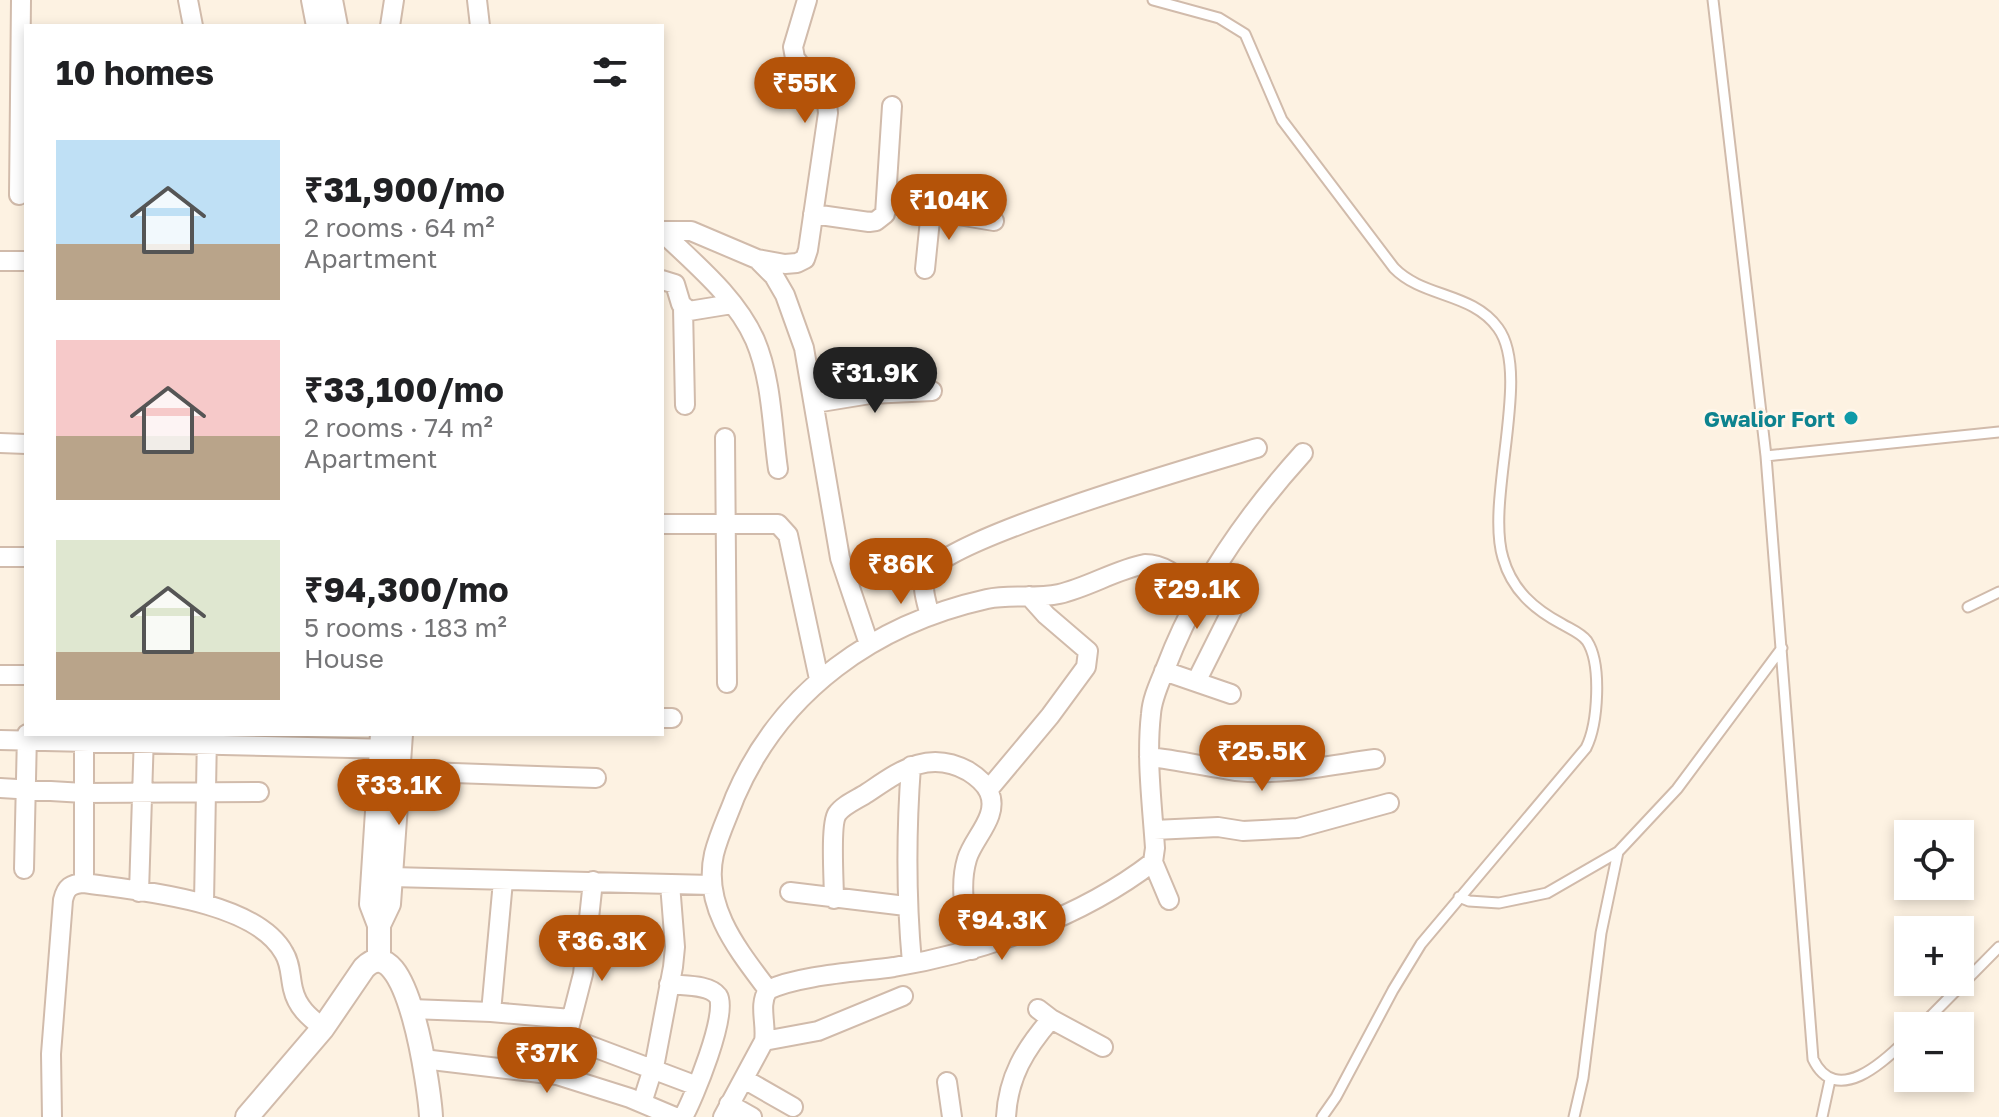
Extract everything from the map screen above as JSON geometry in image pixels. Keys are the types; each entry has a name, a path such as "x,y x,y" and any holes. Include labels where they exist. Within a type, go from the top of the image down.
{"street":[{"path":"0,195 23,195 21,0"},
{"path":"188,0 193,24"},
{"path":"313,0 318,24"},
{"path":"331,0 336,24"},
{"path":"390,24 394,0"},
{"path":"477,0 480,24"},
{"path":"664,231 691,231 757,259 785,264 805,259 828,98 825,85 803,69 795,58 793,47 807,0"},
{"path":"813,214 876,221 885,214 892,106"},
{"path":"887,203 994,221"},
{"path":"925,269 931,210"},
{"path":"664,233 732,304 754,338 763,363 778,469"},
{"path":"757,259 774,276 795,319 804,348 840,558 869,644"},
{"path":"0,261 24,261"},
{"path":"664,281 675,284 683,308 685,405"},
{"path":"683,308 696,311 732,304"},
{"path":"815,403 870,394 932,391"},
{"path":"725,438 727,683"},
{"path":"0,443 24,444"},
{"path":"930,616 924,582 928,572 941,561 1032,520 1257,448"},
{"path":"1169,900 1153,862 1149,757 1151,710 1164,671 1199,594 1262,501 1303,453"},
{"path":"664,524 778,524 788,535 819,679"},
{"path":"0,557 24,557"},
{"path":"768,990 726,931 712,885 713,856 741,784 760,748 819,679 869,644 930,616 990,598 1058,594 1145,564 1156,564 1166,569 1199,594"},
{"path":"989,789 1050,716 1086,667 1089,658 1088,651 1029,596"},
{"path":"1196,682 1237,600"},
{"path":"1164,671 1231,694"},
{"path":"0,675 24,675"},
{"path":"24,869 27,738"},
{"path":"84,739 84,883"},
{"path":"139,892 144,739"},
{"path":"0,740 306,740 392,747 596,778"},
{"path":"204,903 207,740"},
{"path":"379,925 389,904 391,877 392,747"},
{"path":"379,959 379,925 371,904 392,747"},
{"path":"1149,757 1261,772 1375,759"},
{"path":"834,899 836,815 911,766 922,762 942,762 959,766 976,776 989,789 992,802 991,813 968,854 963,881 972,950"},
{"path":"911,766 906,906 912,963"},
{"path":"0,788 84,793 259,792"},
{"path":"1154,830 1298,828 1389,803"},
{"path":"752,1117 726,1111 764,1041 764,996 768,990 972,950 1025,931 1081,905 1153,862"},
{"path":"391,877 712,885"},
{"path":"491,1012 503,881"},
{"path":"557,1075 583,974 593,881"},
{"path":"52,1117 51,1054 63,900 69,886 84,883 139,892 204,903 235,914 276,942 289,966 297,1001 303,1011 323,1028"},
{"path":"642,1103 653,1070 675,947 670,884"},
{"path":"790,892 906,906"},
{"path":"247,1117 323,1028 364,968 371,961 379,959 396,972 411,1009 423,1059 431,1117"},
{"path":"669,984 706,989 720,1000 717,1026 683,1117"},
{"path":"764,1041 818,1031 903,996"},
{"path":"411,1009 491,1012 569,1028 653,1070 697,1086"},
{"path":"1006,1117 1016,1068 1044,1014 1103,1047"},
{"path":"423,1059 557,1075 675,1117"},
{"path":"744,1079 793,1107"},
{"path":"947,1082 952,1117"}],"lane":[{"path":"1153,0 1219,18 1245,34 1282,120 1381,253 1404,279 1460,300 1485,314 1499,329 1506,345 1510,379 1499,520 1502,556 1524,598 1540,612 1578,633 1592,652 1595,716 1594,730 1586,748 1421,944 1322,1117"},
{"path":"1713,0 1766,456 1813,1059 1819,1071 1830,1080 1844,1080 1863,1074 1894,1052"},
{"path":"1766,456 1999,432"},
{"path":"1968,607 1999,592"},
{"path":"1459,897 1469,901 1499,903 1547,893 1618,852 1677,789 1782,648"},
{"path":"1574,1117 1583,1078 1601,933 1618,852"},
{"path":"1935,1012 1999,947"},
{"path":"1822,1117 1830,1080"}],"place":[{"name":"Gwalior Fort","path":"1851,418"}]}
